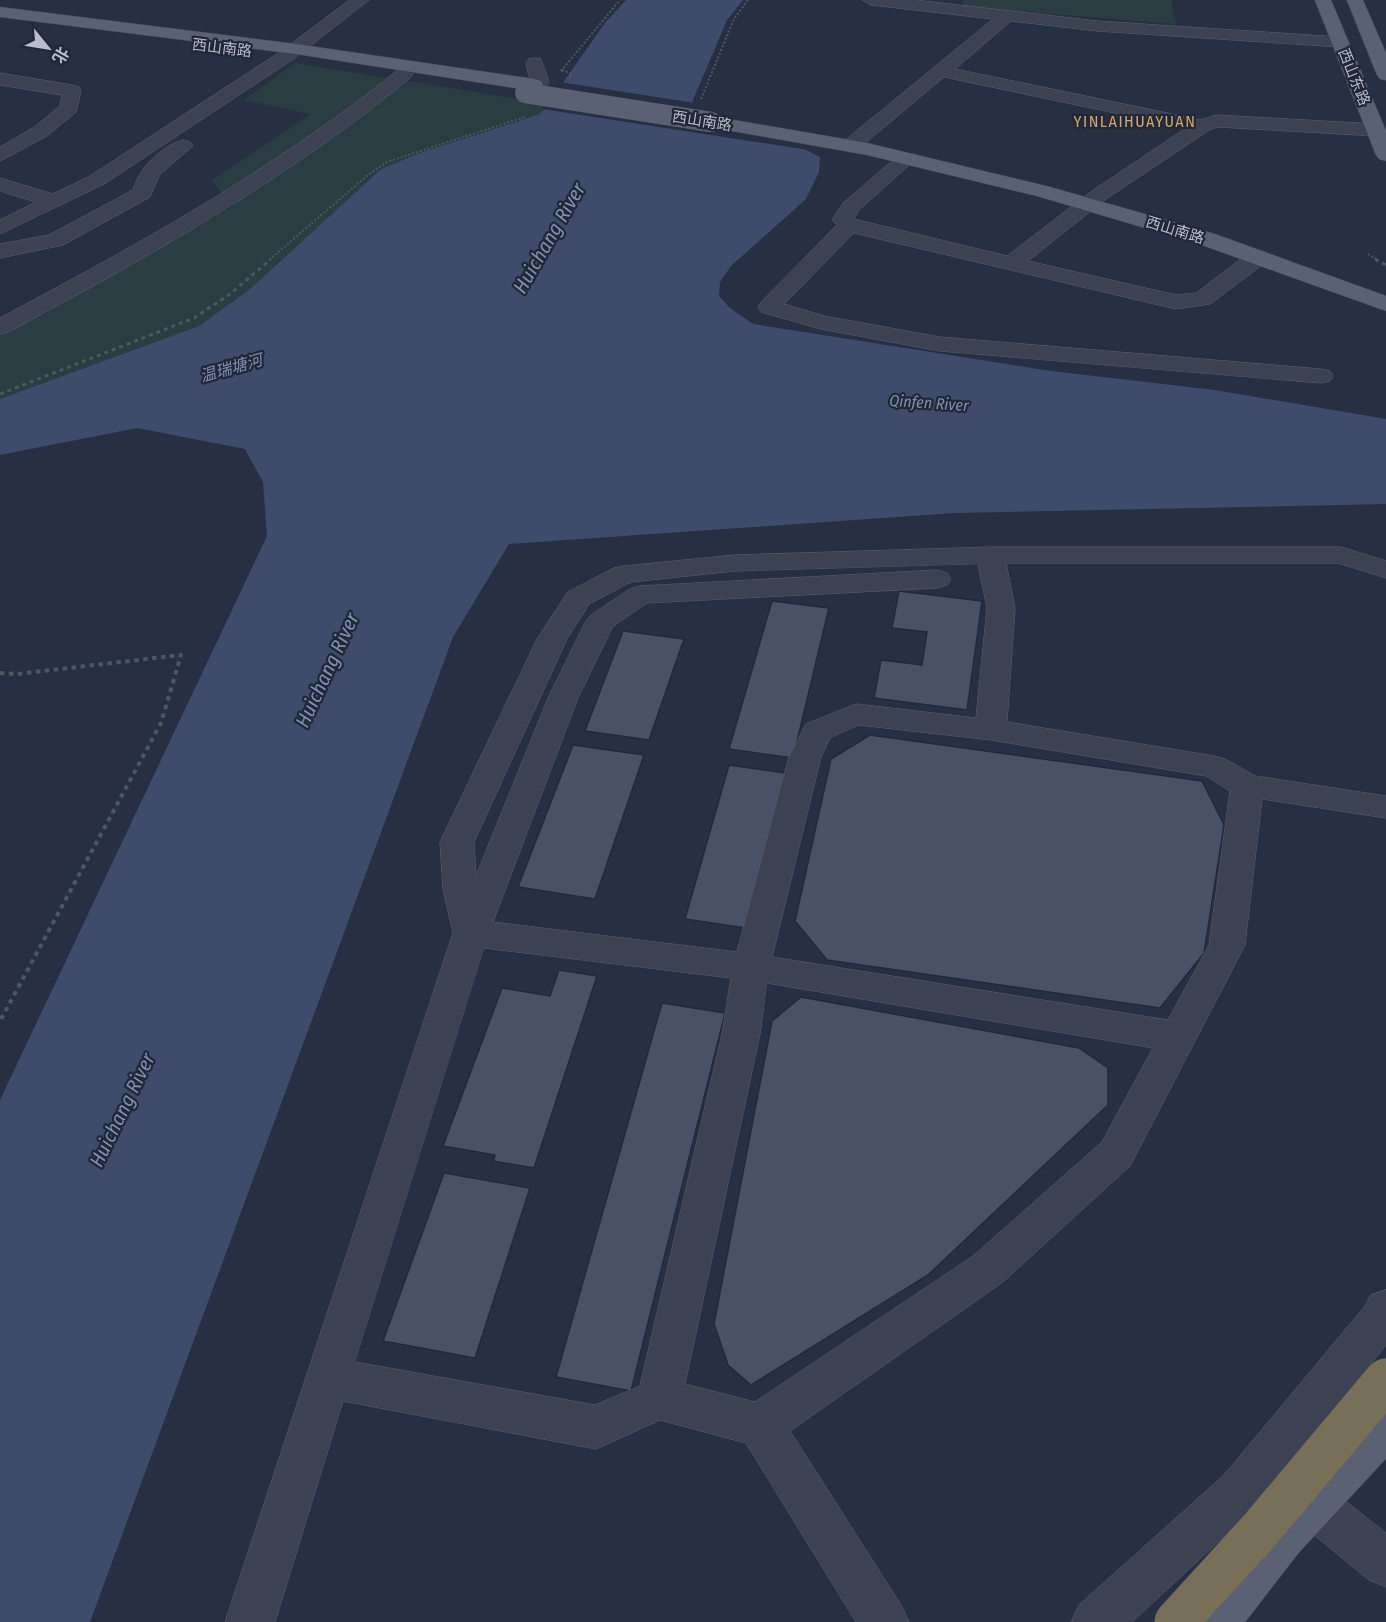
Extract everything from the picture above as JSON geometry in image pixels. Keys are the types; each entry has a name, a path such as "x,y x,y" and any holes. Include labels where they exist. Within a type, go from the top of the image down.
{"highway":[{"path":"1176,1622 1260,1530 1386,1380"}],"main road":[{"name":"西山东路","path":"1323,0 1386,154"},
{"name":"西山东路","path":"1355,0 1386,75"},
{"name":"西山南路","path":"0,12 711,114 854,142 1093,200 1386,304"},
{"name":"西山南路","path":"0,21 291,52 404,74 533,87"},
{"name":"西山南路","path":"854,142 907,158 1212,227 1386,285"},
{"path":"1218,1622 1282,1539 1386,1427"}],"street":[{"path":"0,228 97,180 291,52 361,0"},
{"path":"871,0 1120,28 1340,42"},
{"path":"854,142 1007,16"},
{"path":"533,87 535,63"},
{"path":"940,71 1202,126"},
{"path":"0,327 184,227 277,169 361,111 404,74"},
{"path":"0,79 72,91 69,108 40,132 0,155"},
{"path":"1011,264 1093,200 1202,126 1216,121 1376,130"},
{"path":"0,251 55,240 144,193 145,182 154,166 208,129 184,124"},
{"path":"907,158 850,207 843,220 849,225 1176,302 1202,299 1258,257"},
{"path":"0,184 55,201"},
{"path":"849,225 769,307 821,322 940,344 1321,376"},
{"path":"250,1622 471,933 563,698 601,621 640,595 993,565 1341,555 1386,570"},
{"path":"471,933 460,889 457,842 552,639 578,597 624,574 735,563 993,565 1386,576"},
{"path":"991,730 1001,608 993,565"},
{"path":"659,1399 741,1034 751,967 805,757 817,730 856,714 991,730 1214,767 1246,786 1386,807"},
{"path":"760,1425 988,1269 1116,1154 1227,945 1246,786"},
{"path":"471,933 751,967 1179,1037"},
{"path":"1096,1622 1240,1491 1380,1320 1386,1309"},
{"path":"328,1378 596,1427 659,1399 760,1425 884,1622"},
{"path":"1262,1464 1386,1563"}],"path":[{"path":"533,87 562,70 620,0"},
{"path":"711,114 701,99 734,18 748,0"},
{"path":"562,70 572,74 566,82"},
{"path":"0,394 194,318 230,294 369,174 387,162 529,116"},
{"path":"1368,254 1386,265"},
{"path":"0,673 17,674 181,655 161,723 0,1021"}],"shaded area":[{"path":"963,0 1171,0 1176,24 964,7"},
{"path":"295,63 548,104 537,115 417,154 381,169 250,289 199,326 0,399 0,335 233,206 211,181 311,114 244,100"}],"water":[{"path":"626,0 743,0 727,20 693,100 692,114 725,133 800,147 820,157 819,172 806,199 731,266 720,282 719,296 730,308 753,324 1051,371 1215,390 1386,419 1386,504 954,513 509,544 453,637 90,1622 0,1622 0,1100 267,536 263,482 245,449 137,428 0,455 0,399 199,326 250,289 381,169 417,154 537,115 543,111 605,23"}],"pier":[{"path":"560,82 695,103 695,113 703,121 726,131 801,144 815,151 542,109"}],"building":[{"path":"899,591 982,601 967,710 874,698 881,660 922,665 927,632 892,628"},
{"path":"772,601 829,608 793,758 729,749"},
{"path":"623,631 684,639 649,740 585,731"},
{"path":"870,735 1202,781 1224,825 1204,953 1160,1008 827,960 795,921 831,759"},
{"path":"573,745 644,755 595,899 518,887"},
{"path":"729,765 785,773 746,928 685,919"},
{"path":"559,970 597,976 534,1168 493,1161 495,1155 443,1146 502,988 550,996"},
{"path":"801,997 1079,1048 1108,1068 1108,1105 928,1275 751,1385 728,1365 714,1324 772,1021"},
{"path":"662,1003 725,1013 631,1391 556,1377"},
{"path":"444,1173 530,1188 475,1358 383,1341"}],"district":[{"name":"YINLAIHUAYUAN","path":"1135,121"}],"water label":[{"name":"Huichang River","path":"549,238"},
{"name":"温瑞塘河","path":"231,368"},
{"name":"Qinfen River","path":"929,403"},
{"name":"Huichang River","path":"327,670"},
{"name":"Huichang River","path":"122,1110"}]}
